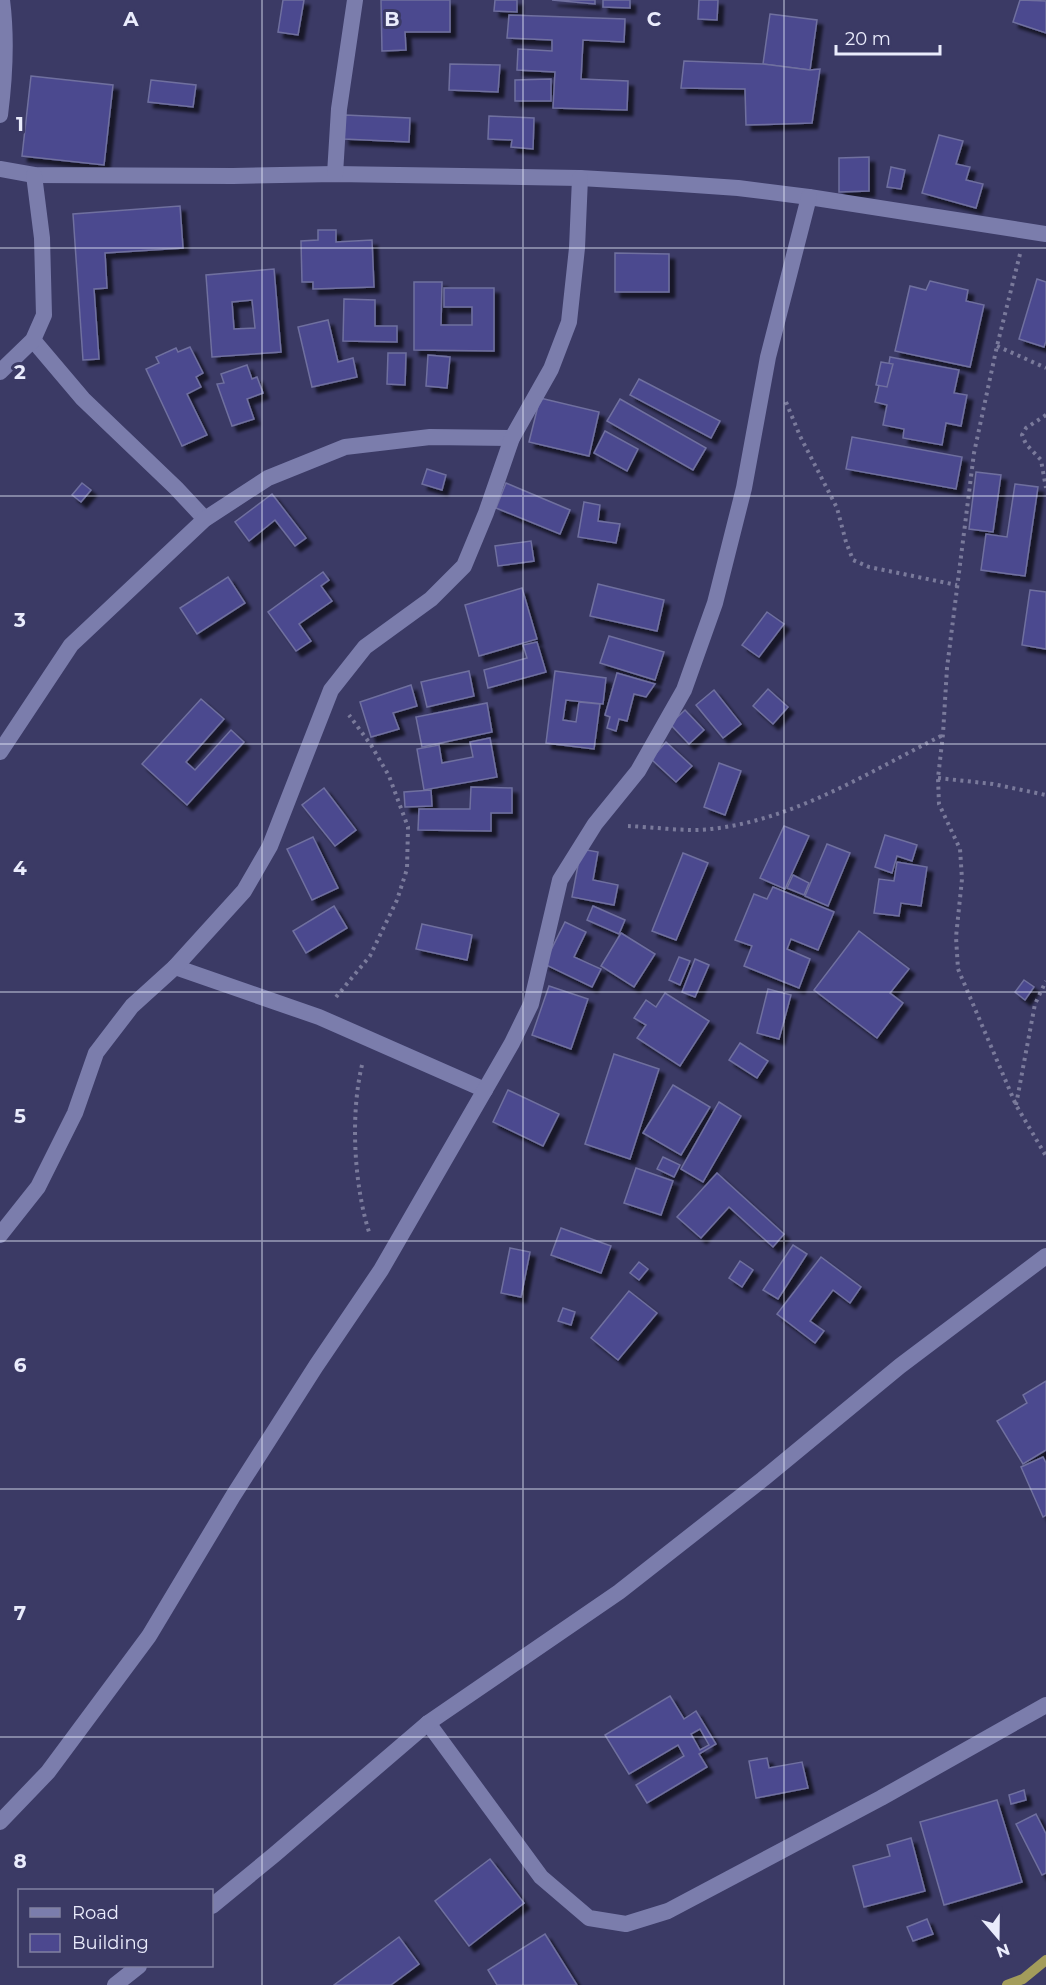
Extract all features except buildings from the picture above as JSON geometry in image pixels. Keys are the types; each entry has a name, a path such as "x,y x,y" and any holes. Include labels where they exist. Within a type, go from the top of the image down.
{"street":[{"path":"0,115 5,77 5,23 2,0"},
{"path":"335,174 339,109 355,0"},
{"path":"0,169 34,175 335,174 580,178 728,188 809,197 1046,234"},
{"path":"0,372 33,340 44,315 42,238 34,175"},
{"path":"0,1235 38,1187 75,1113 96,1053 132,1006 175,967 244,891 270,846 331,690 365,648 431,599 464,566 486,513 512,438 551,369 569,322 577,248 580,178"},
{"path":"0,1822 48,1772 149,1636 316,1366 381,1270 512,1043 531,1004 560,880 595,824 638,771 684,690 715,603 744,488 768,357 809,197"},
{"path":"33,340 83,399 205,519"},
{"path":"0,752 71,645 205,519 268,478 345,447 430,437 512,438"},
{"path":"175,967 319,1017 485,1090"},
{"path":"213,1905 428,1723 619,1592 763,1479 900,1366 1046,1256"},
{"path":"428,1723 541,1876 589,1918 626,1924 668,1911 880,1798 1046,1705"},
{"path":"115,1985 137,1967"}],"path":[{"path":"1026,230 997,346 974,453 947,668 938,778 939,804 960,849 962,879 956,937 958,969 1016,1105 1046,1156"},
{"path":"997,346 1046,368"},
{"path":"784,396 800,436 837,508 853,560 869,567 957,585"},
{"path":"1046,415 1026,428 1022,435 1026,444 1041,460 1046,488"},
{"path":"319,1017 370,956 397,900 407,869 408,827 389,776 371,745 331,690"},
{"path":"595,824 709,830 754,822 807,803 943,734"},
{"path":"938,778 993,784 1046,795"},
{"path":"1016,1105 1035,1004 1046,981"},
{"path":"369,1038 357,1086 356,1173 364,1216 381,1270"}],"waterway":[{"path":"1007,1985 1023,1979 1046,1960"}]}
